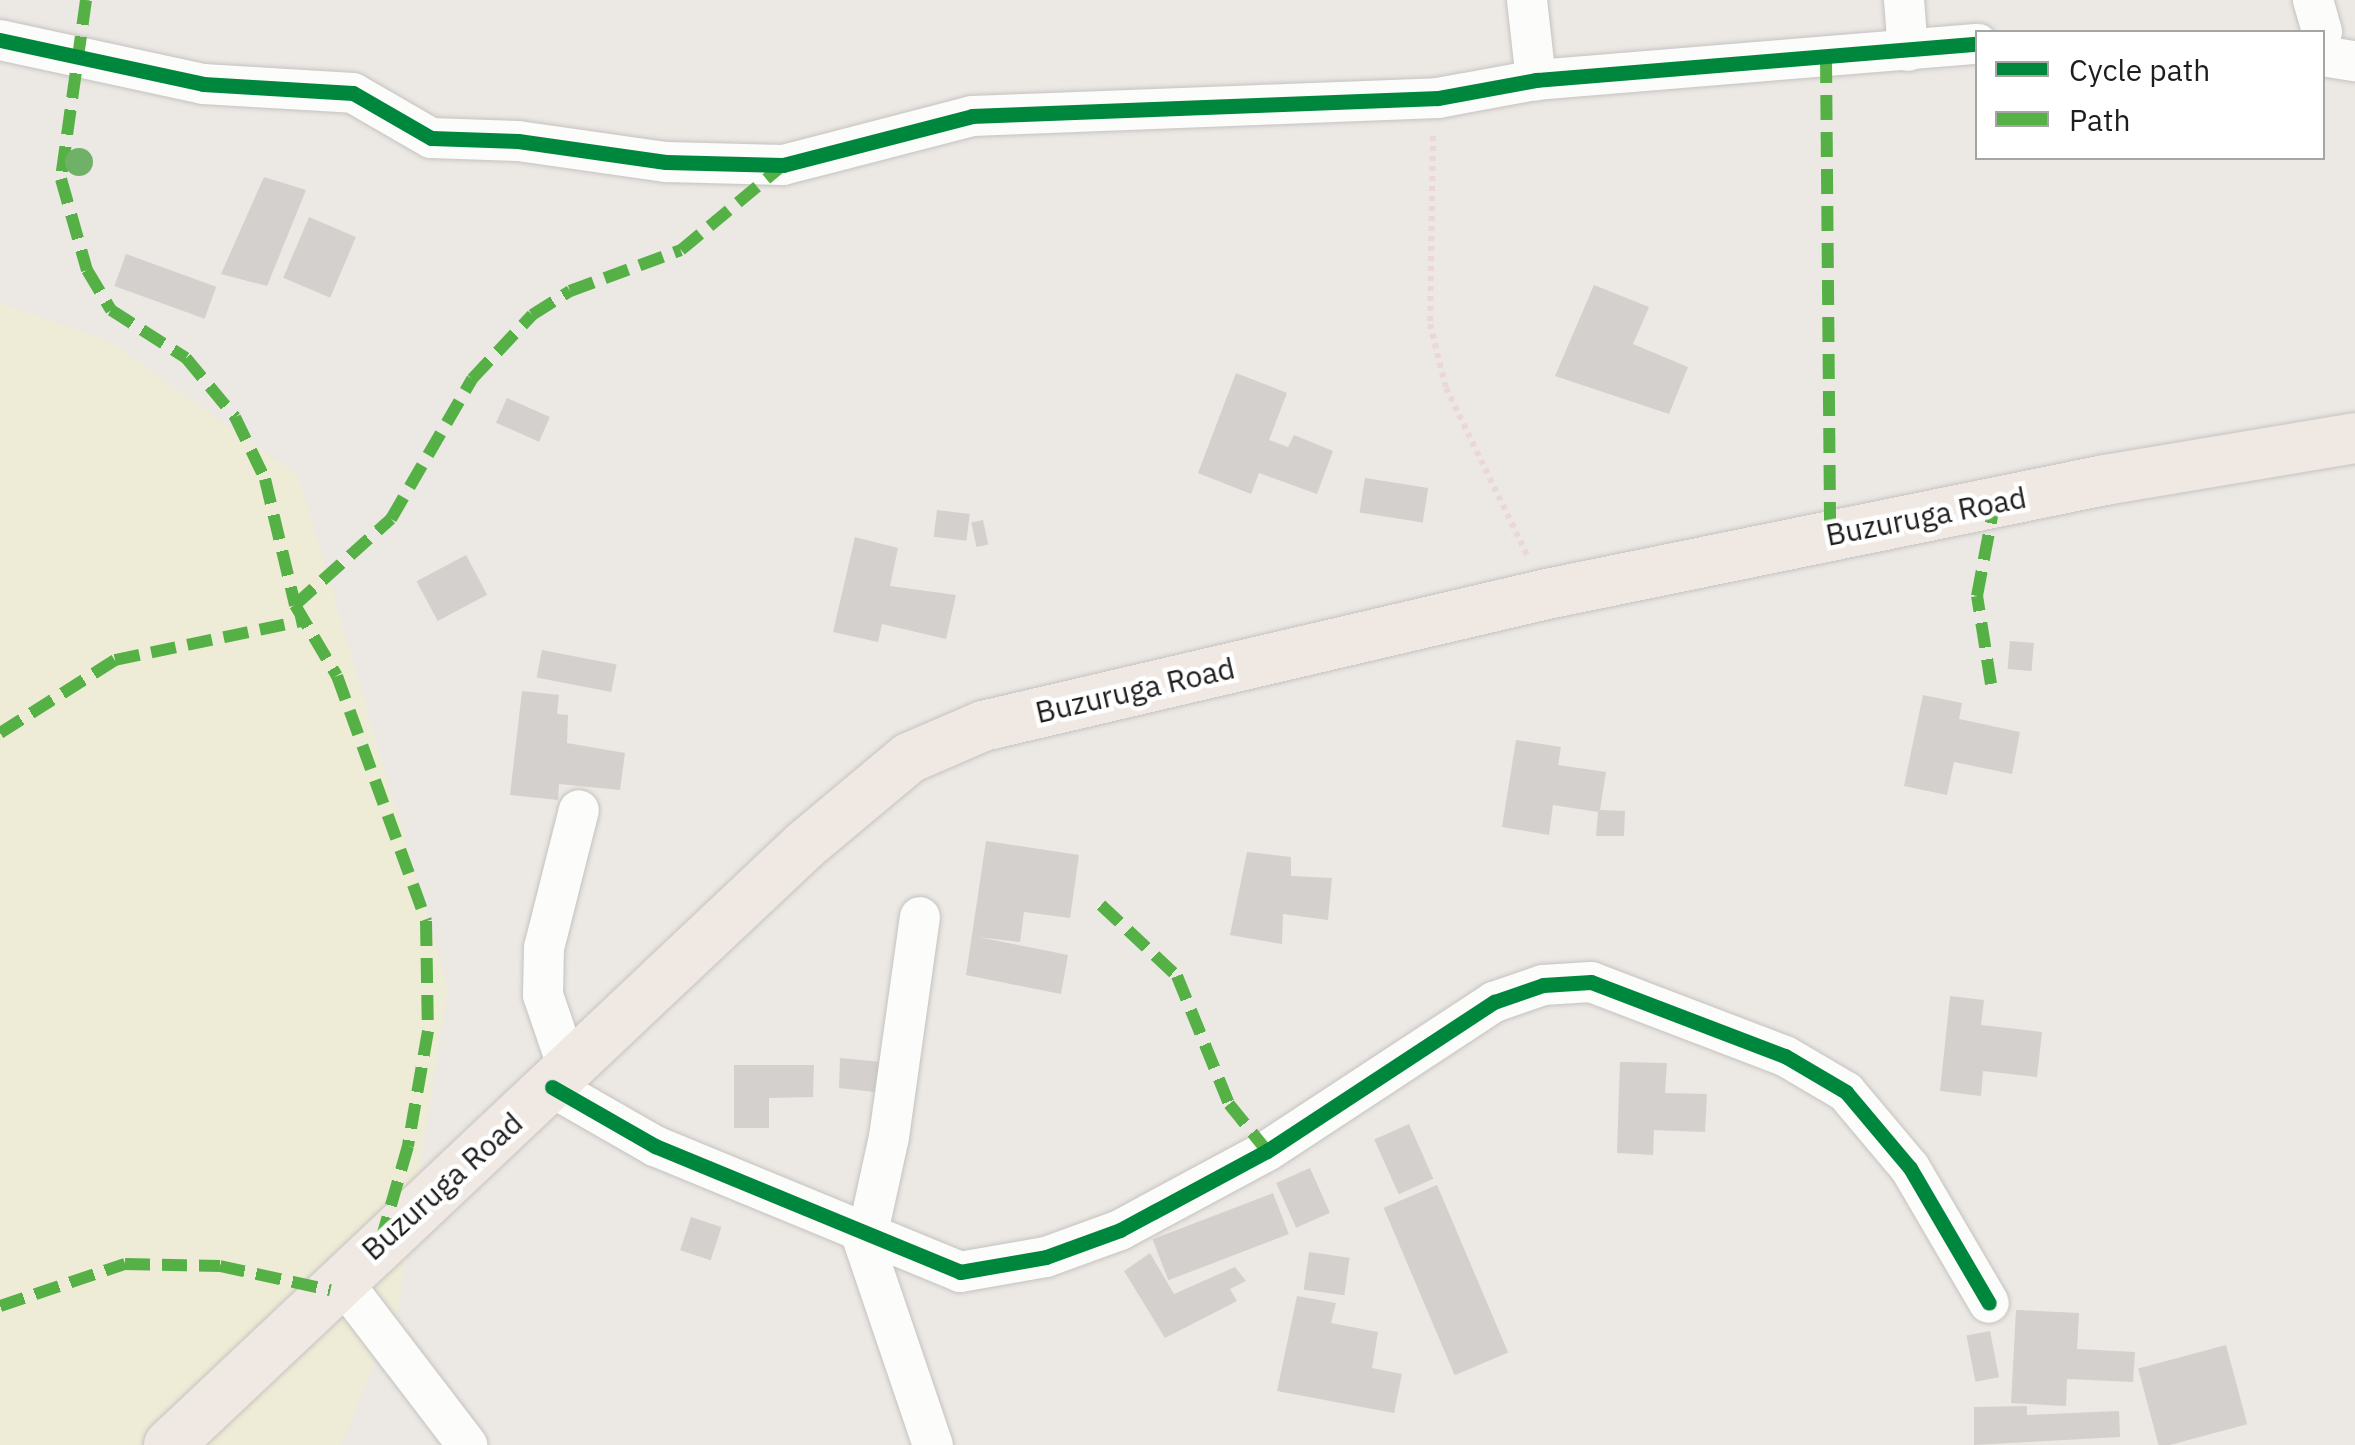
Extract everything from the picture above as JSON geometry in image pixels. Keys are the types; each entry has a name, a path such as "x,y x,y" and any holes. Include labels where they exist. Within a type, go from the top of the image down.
{"main road":[{"name":"Buzuruga Road","path":"169,1445 805,845 908,758 983,726 1548,594 2087,484 2355,438"}],"street":[{"path":"1528,0 1536,80"},
{"path":"1904,0 1908,51"},
{"path":"2313,0 2324,30"},
{"path":"0,40 188,81 353,93 431,138 518,141 666,162 782,165 972,116 1438,98 1536,80 1975,44"},
{"path":"579,810 544,948 543,995 560,1078 655,1146 864,1236 960,1272 1046,1257 1192,1195 1494,1002 1543,985 1591,982 1785,1056 1846,1092 1910,1168 1989,1303"},
{"path":"920,916 889,1137 864,1236 933,1445"},
{"path":"341,1280 467,1445"}],"path":[{"path":"1438,98 1430,154 1430,324 1446,388 1548,594"}],"shaded area":[{"path":"0,303 107,340 299,476 448,987 398,1309 341,1445 0,1445"}],"building":[{"path":"264,177 306,190 267,286 221,274"},
{"path":"309,217 356,237 330,298 283,278"},
{"path":"126,254 216,287 205,319 114,286"},
{"path":"1594,285 1649,307 1633,344 1688,367 1669,414 1555,376"},
{"path":"1236,373 1287,393 1269,440 1288,447 1294,435 1333,451 1317,494 1259,473 1251,494 1198,473"},
{"path":"507,398 550,417 539,442 496,423"},
{"path":"1365,478 1428,488 1423,523 1360,513"},
{"path":"937,510 970,514 966,541 934,537"},
{"path":"983,520 988,544 976,547 971,522"},
{"path":"855,537 898,548 890,586 956,595 946,639 882,624 878,642 833,632"},
{"path":"466,555 487,595 438,621 417,581"},
{"path":"2010,641 2034,643 2031,671 2008,669"},
{"path":"542,650 617,665 611,692 537,677"},
{"path":"522,691 559,695 557,714 568,715 567,743 625,753 620,790 559,784 558,800 510,795"},
{"path":"1923,695 1962,703 1959,719 2020,732 2012,774 1954,762 1947,795 1904,786"},
{"path":"1516,740 1561,747 1558,765 1606,772 1600,810 1625,811 1624,836 1596,836 1598,812 1553,805 1549,835 1502,827"},
{"path":"986,841 1079,855 1070,918 1024,912 1020,942 978,937 1068,955 1061,994 966,975"},
{"path":"1247,852 1291,857 1291,876 1332,878 1328,920 1283,914 1282,944 1230,935"},
{"path":"1950,996 1984,1000 1981,1025 2042,1032 2037,1077 1983,1071 1981,1096 1940,1091"},
{"path":"840,1058 883,1062 884,1093 839,1088"},
{"path":"1620,1062 1667,1063 1665,1093 1707,1094 1705,1132 1654,1130 1653,1155 1617,1153"},
{"path":"734,1065 814,1065 813,1097 769,1098 769,1128 734,1128"},
{"path":"1409,1124 1433,1179 1399,1194 1374,1139"},
{"path":"1310,1168 1330,1213 1296,1228 1276,1183"},
{"path":"1437,1185 1508,1353 1455,1375 1384,1208"},
{"path":"1273,1193 1289,1234 1168,1280 1153,1239"},
{"path":"691,1217 721,1227 711,1260 680,1250"},
{"path":"1309,1252 1350,1258 1344,1295 1304,1290"},
{"path":"1150,1253 1174,1294 1235,1267 1246,1281 1230,1289 1237,1301 1165,1338 1124,1271"},
{"path":"1297,1296 1336,1303 1331,1323 1378,1332 1372,1368 1402,1374 1394,1413 1277,1391"},
{"path":"2016,1310 2079,1313 2077,1349 2135,1352 2133,1382 2067,1379 2066,1406 2011,1403"},
{"path":"1990,1331 1999,1377 1975,1382 1966,1336"},
{"path":"2226,1345 2247,1424 2159,1445 2138,1369"},
{"path":"2027,1406 2027,1415 2119,1411 2120,1437 1974,1445 1974,1407"}],"marked path":[{"path":"86,0 61,179 87,270 111,310 186,358 235,417 265,479 295,605 337,676 426,921 428,1031 408,1146 381,1240"},
{"path":"1826,58 1830,535"},
{"path":"295,605 391,519 472,379 532,315 570,291 681,250 783,165"},
{"path":"1991,684 1977,596 1995,501"},
{"path":"0,733 115,660 302,621"},
{"path":"1101,905 1177,976 1229,1104 1267,1151"},
{"path":"0,1306 125,1264 220,1266 330,1290"}],"cycle path":[{"path":"0,40 203,84 353,93 431,138 518,141 666,162 783,165 972,116 1438,98 1536,80 1975,44"},
{"path":"552,1087 655,1146 960,1272 1046,1257 1120,1230 1267,1151 1494,1002 1543,985 1591,982 1785,1056 1846,1092 1910,1168 1989,1303"}]}
